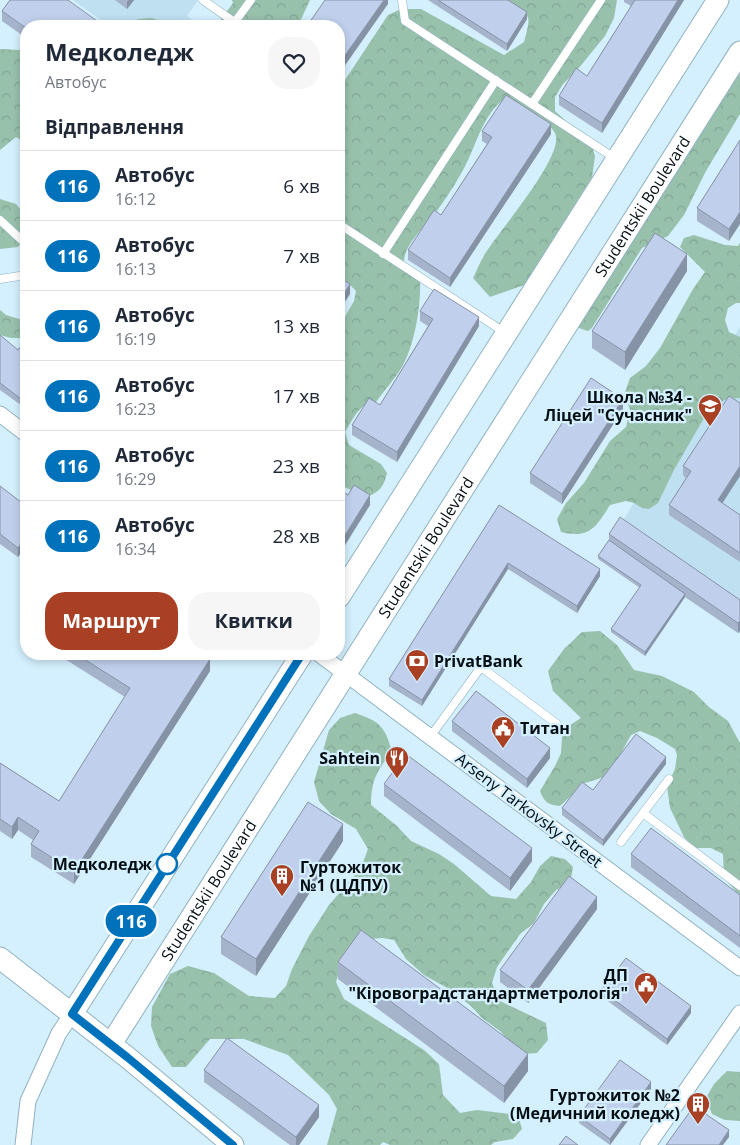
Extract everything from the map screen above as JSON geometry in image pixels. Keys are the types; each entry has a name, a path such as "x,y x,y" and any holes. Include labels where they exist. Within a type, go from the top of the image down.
{"street":[{"path":"345,588 718,0"},
{"name":"Studentskii Boulevard","path":"111,1044 740,52"},
{"path":"0,414 20,429"},
{"path":"23,1145 28,1101 59,1033 298,660"},
{"name":"Arseny Tarkovsky Street","path":"326,660 740,968"},
{"path":"0,958 111,1044 233,1145"},
{"path":"648,1145 740,1013"}],"lane":[{"path":"203,0 229,20"},
{"path":"239,20 251,0"},
{"path":"402,0 405,21 616,160"},
{"path":"532,104 601,0"},
{"path":"383,254 496,80"},
{"path":"0,220 20,238"},
{"path":"345,228 506,334"},
{"path":"0,279 20,276"},
{"path":"430,736 481,667 557,724"},
{"path":"621,842 669,779"},
{"path":"643,814 740,886"}],"shaded area":[{"path":"73,0 198,0 187,16 193,20 101,20"},
{"name":"Школа №34 - Ліцей \"Сучасник\"","path":"740,327 740,634 609,544"}],"green space":[{"path":"232,0 310,0 301,20 220,20 233,3"},
{"path":"506,0 617,0 614,18 605,36 563,84 555,97 555,111 566,121 589,136 595,156 592,177 524,285 490,297 473,278 492,243 541,175 551,158 556,144 555,133 552,128 503,100 491,112 455,184 439,208 412,241 405,255 404,265 409,273 420,282 420,291 414,334 404,363 376,402 370,403 361,409 345,432 345,317 354,301 356,291 345,280 345,80 388,15 401,9 421,9 504,55 524,42 528,25 525,13"},
{"path":"152,18 158,20 136,20"},
{"path":"0,49 20,50 20,139 16,137 0,150"},
{"path":"740,64 740,114 706,171 684,215 668,236 642,248 592,328 588,331 579,328 579,321"},
{"path":"0,199 16,204 20,209 20,244 18,247 0,249"},
{"path":"694,235 725,245 738,246 740,243 740,303 736,303 728,308 725,320 729,332 740,337 740,398 727,399 711,406 674,470 658,503 649,509 626,501 610,505 596,525 586,532 571,534 561,532 557,519 566,503 584,483 610,441 626,427 630,409 624,395 630,378 646,366 660,348 693,289 705,272 680,247 684,238"},
{"path":"0,310 6,315 20,319 20,338 0,335"},
{"path":"345,432 349,445 381,464 387,473 381,487 369,496 345,487"},
{"path":"600,631 617,645 634,670 662,676 694,692 709,707 728,721 740,743 740,896 724,878 723,854 711,848 694,848 684,837 670,808 667,786 675,769 677,755 675,749 657,738 640,731 631,735 613,768 604,777 585,783 560,806 549,804 543,798 540,791 561,753 562,737 567,727 581,718 553,691 548,671 564,649 582,632"},
{"path":"355,713 376,722 380,726 386,735 392,751 376,776 372,789 371,805 397,826 411,841 439,854 454,864 491,896 516,899 531,882 540,866 551,856 565,859 573,867 570,883 556,890 544,904 534,923 520,934 497,967 492,983 500,1001 546,1023 548,1040 537,1053 521,1054 500,1031 482,1018 471,1006 449,989 424,975 406,959 394,940 382,938 360,940 342,962 336,982 344,999 424,1050 439,1064 443,1095 460,1113 477,1110 518,1115 522,1129 513,1139 495,1142 491,1145 390,1145 383,1142 380,1145 327,1145 337,1109 329,1095 288,1055 244,1039 210,1039 186,1067 172,1067 158,1046 151,1026 152,1007 170,974 188,966 214,973 249,996 275,998 286,986 292,969 309,936 329,905 361,868 368,849 356,829 331,814 319,801 314,782 329,730 340,718"},
{"path":"727,1071 740,1072 740,1121 725,1120 712,1114 706,1098 714,1084"}],"building":[{"path":"10,0 68,0 96,20 20,20 20,24 2,11"},
{"path":"325,0 384,0 345,55 345,20 311,20"},
{"path":"438,0 508,0 527,12 507,44"},
{"path":"635,0 678,0 602,123 559,96 576,68 587,76"},
{"path":"506,95 551,124 450,278 408,250 434,210 441,215 492,137 482,131"},
{"path":"740,140 740,212 729,229 697,208"},
{"path":"655,233 687,254 625,352 592,331"},
{"path":"345,281 350,284 345,292"},
{"path":"434,289 479,317 397,452 352,425 369,398 380,405 433,319 420,311"},
{"path":"0,335 18,350 20,348 20,398 0,383"},
{"path":"591,378 623,399 562,494 530,473"},
{"path":"729,396 740,403 740,466 718,500 740,515 740,553 669,505 691,471 683,466"},
{"path":"354,485 370,495 345,535 345,493 348,495"},
{"path":"0,486 20,501 20,545 18,548 0,534"},
{"path":"499,505 600,569 577,606 508,563 422,700 389,679"},
{"path":"620,517 740,600 740,621 738,623 609,534"},
{"path":"609,540 685,594 645,652 611,629 641,585 598,556"},
{"path":"86,660 209,660 74,872 31,844 39,831 18,817 12,827 0,819 0,763 59,801 130,688"},
{"path":"476,691 550,748 527,779 452,721"},
{"path":"636,734 666,757 603,840 562,808 582,782 593,790"},
{"path":"406,754 532,848 510,878 384,784"},
{"name":"Гуртожиток №1 (ЦДПУ)","path":"308,802 343,824 256,959 221,937"},
{"path":"651,828 740,895 740,936 631,854"},
{"path":"569,876 597,897 528,990 500,970"},
{"path":"361,930 528,1054 504,1086 338,962"},
{"name":"ДП \"Кіровоградстандартметрологія\"","path":"626,958 691,1006 667,1039 601,990"},
{"path":"227,1038 319,1105 296,1137 204,1070"},
{"path":"620,1060 651,1082 610,1139 579,1116"},
{"name":"Гуртожиток №2 (Медичний коледж)","path":"694,1106 729,1130 719,1145 666,1145"},
{"path":"566,1136 578,1145 559,1145"}],"bus line":[{"name":"116","path":"233,1145 72,1014 298,660"}],"place":[{"name":"Школа №34 - Ліцей \"Сучасник\"","path":"710,427"},
{"name":"PrivatBank","path":"417,682"},
{"name":"Титан","path":"503,749"},
{"name":"Sahtein","path":"397,779"},
{"name":"Медколедж","path":"167,864"},
{"name":"Гуртожиток №1 (ЦДПУ)","path":"282,897"},
{"name":"ДП \"Кіровоградстандартметрологія\"","path":"646,1005"},
{"name":"Гуртожиток №2 (Медичний коледж)","path":"698,1125"}]}
